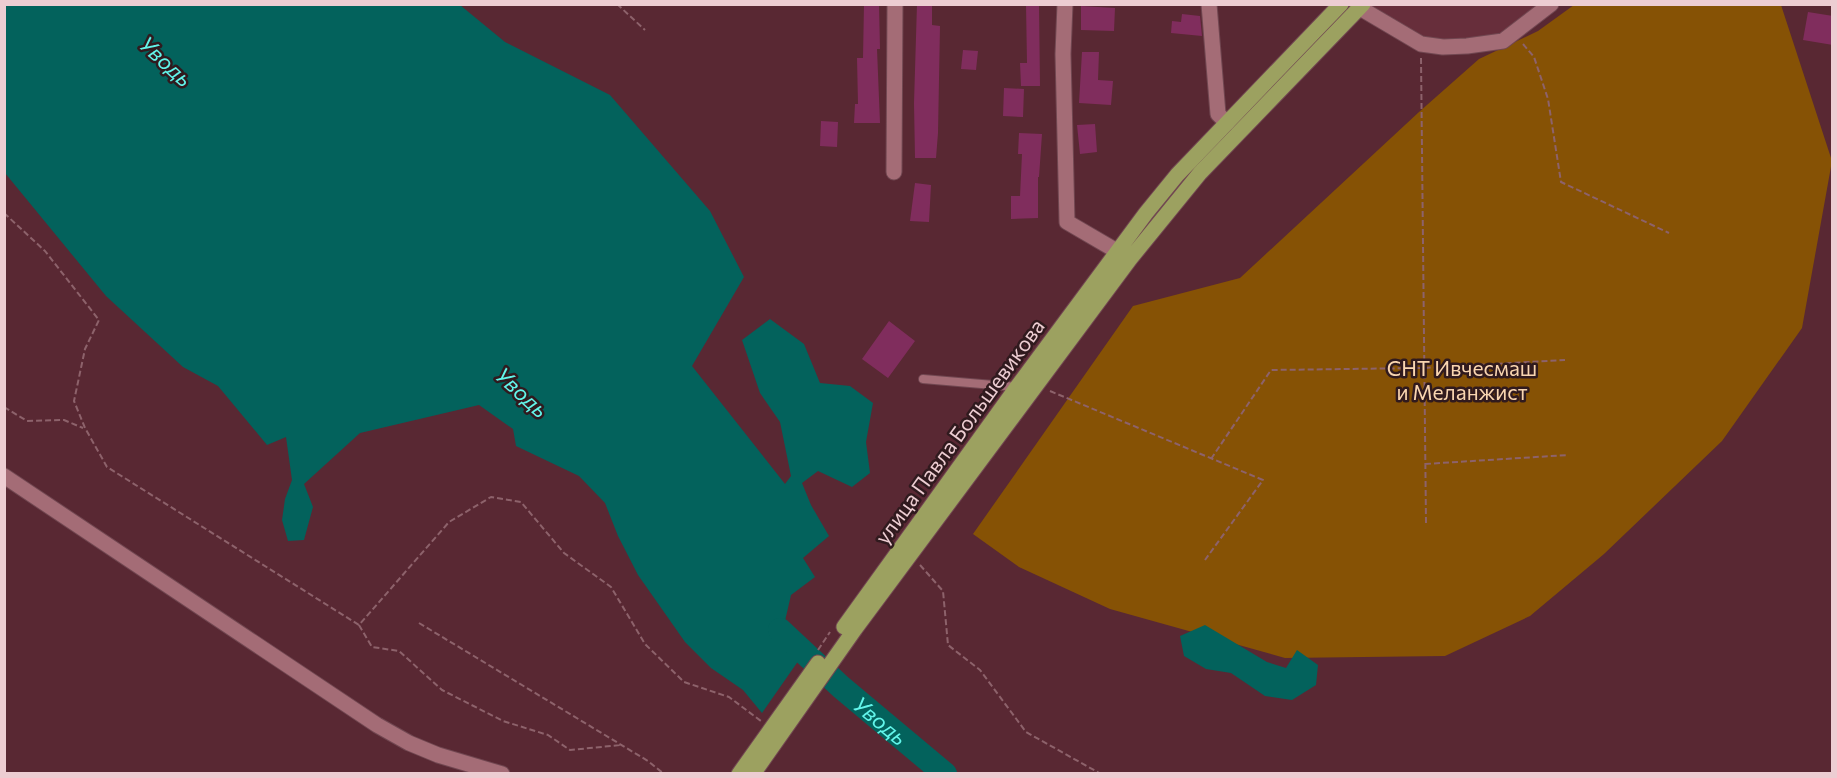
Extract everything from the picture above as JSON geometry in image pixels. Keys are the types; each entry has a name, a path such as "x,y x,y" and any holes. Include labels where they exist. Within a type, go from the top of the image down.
{"main road":[{"name":"улица Павла Большевикова","path":"850,627 1017,387 1116,250 1177,175 1341,4"},
{"name":"улица Павла Большевикова","path":"850,627 1130,259 1200,173 1361,6"},
{"path":"739,774 850,627"},
{"path":"753,774 774,727"}],"street":[{"path":"894,172 895,4"},
{"path":"1065,4 1062,54 1066,222 1130,259"},
{"path":"1209,4 1218,114 1227,123"},
{"path":"1361,6 1421,44 1443,47 1503,41 1551,4"},
{"path":"4,476 377,725 409,743 438,755 502,774"}],"lane":[{"path":"922,379 1017,387"}],"path":[{"path":"617,4 645,30"},
{"path":"1514,33 1534,57 1548,99 1561,182 1669,233"},
{"path":"1421,44 1426,524"},
{"path":"4,213 45,251 99,320 85,349 74,401 85,428 107,467 359,625 372,647 399,651 442,690 503,721 548,735 570,750 621,745"},
{"path":"1211,459 1271,370 1424,368 1565,360"},
{"path":"1036,385 1263,480 1205,560"},
{"path":"4,406 27,421 64,420 85,428"},
{"path":"1425,465 1568,455"},
{"path":"359,625 449,522 491,497 521,502 564,553 611,587 645,644 684,682 729,697 774,727"},
{"path":"918,563 943,591 948,645 980,670 1026,732 1101,774"},
{"path":"419,623 648,761 664,774"}],"shaded area":[{"path":"1373,4 1547,5 1502,38 1422,42 1370,8"}],"green space":[{"name":"СНТ Ивчесмаш и Меланжист","path":"1574,5 1781,5 1832,161 1802,328 1722,441 1604,554 1530,616 1445,656 1285,658 1110,609 1019,567 973,534 1133,306 1240,278 1479,59 1538,31"}],"water":[{"path":"4,5 460,5 505,42 610,95 710,211 744,277 692,366 785,484 791,476 780,422 760,393 742,340 770,319 804,344 820,383 850,386 873,403 866,442 870,473 852,487 818,471 802,483 811,505 829,536 803,558 815,577 791,595 785,621 808,647 762,713 743,690 711,668 685,642 638,575 618,536 605,503 579,476 516,446 513,429 479,405 360,433 304,484 313,507 304,540 288,541 282,520 285,499 292,480 286,437 267,445 218,386 183,367 106,296 5,173"},
{"path":"1205,625 1267,662 1286,668 1297,650 1318,665 1316,685 1292,700 1265,696 1231,673 1206,669 1184,656 1180,636"}],"building":[{"path":"864,4 879,4 880,49 877,49 880,123 854,123 855,104 858,104 857,58 863,58"},
{"path":"917,4 932,4 932,25 940,26 936,158 915,158"},
{"path":"1026,4 1039,4 1040,86 1021,86 1020,63 1027,63"},
{"path":"1081,6 1115,8 1114,31 1081,30"},
{"path":"1808,12 1833,16 1833,45 1803,40"},
{"path":"1182,14 1200,16 1202,36 1171,33 1172,21 1181,22"},
{"path":"963,50 978,51 976,70 961,69"},
{"path":"1082,52 1099,52 1098,80 1113,81 1111,105 1079,103"},
{"path":"1004,88 1024,89 1023,117 1003,116"},
{"path":"821,121 838,122 837,147 820,146"},
{"path":"1095,124 1097,152 1080,154 1077,125"},
{"path":"1019,133 1042,134 1038,177 1038,218 1011,219 1011,196 1020,196 1022,154 1018,154"},
{"path":"915,183 931,185 929,222 910,221"},
{"path":"889,321 915,341 888,378 862,359"}],"waterway":[{"name":"Уводь","path":"780,630 841,687 945,774"}]}
